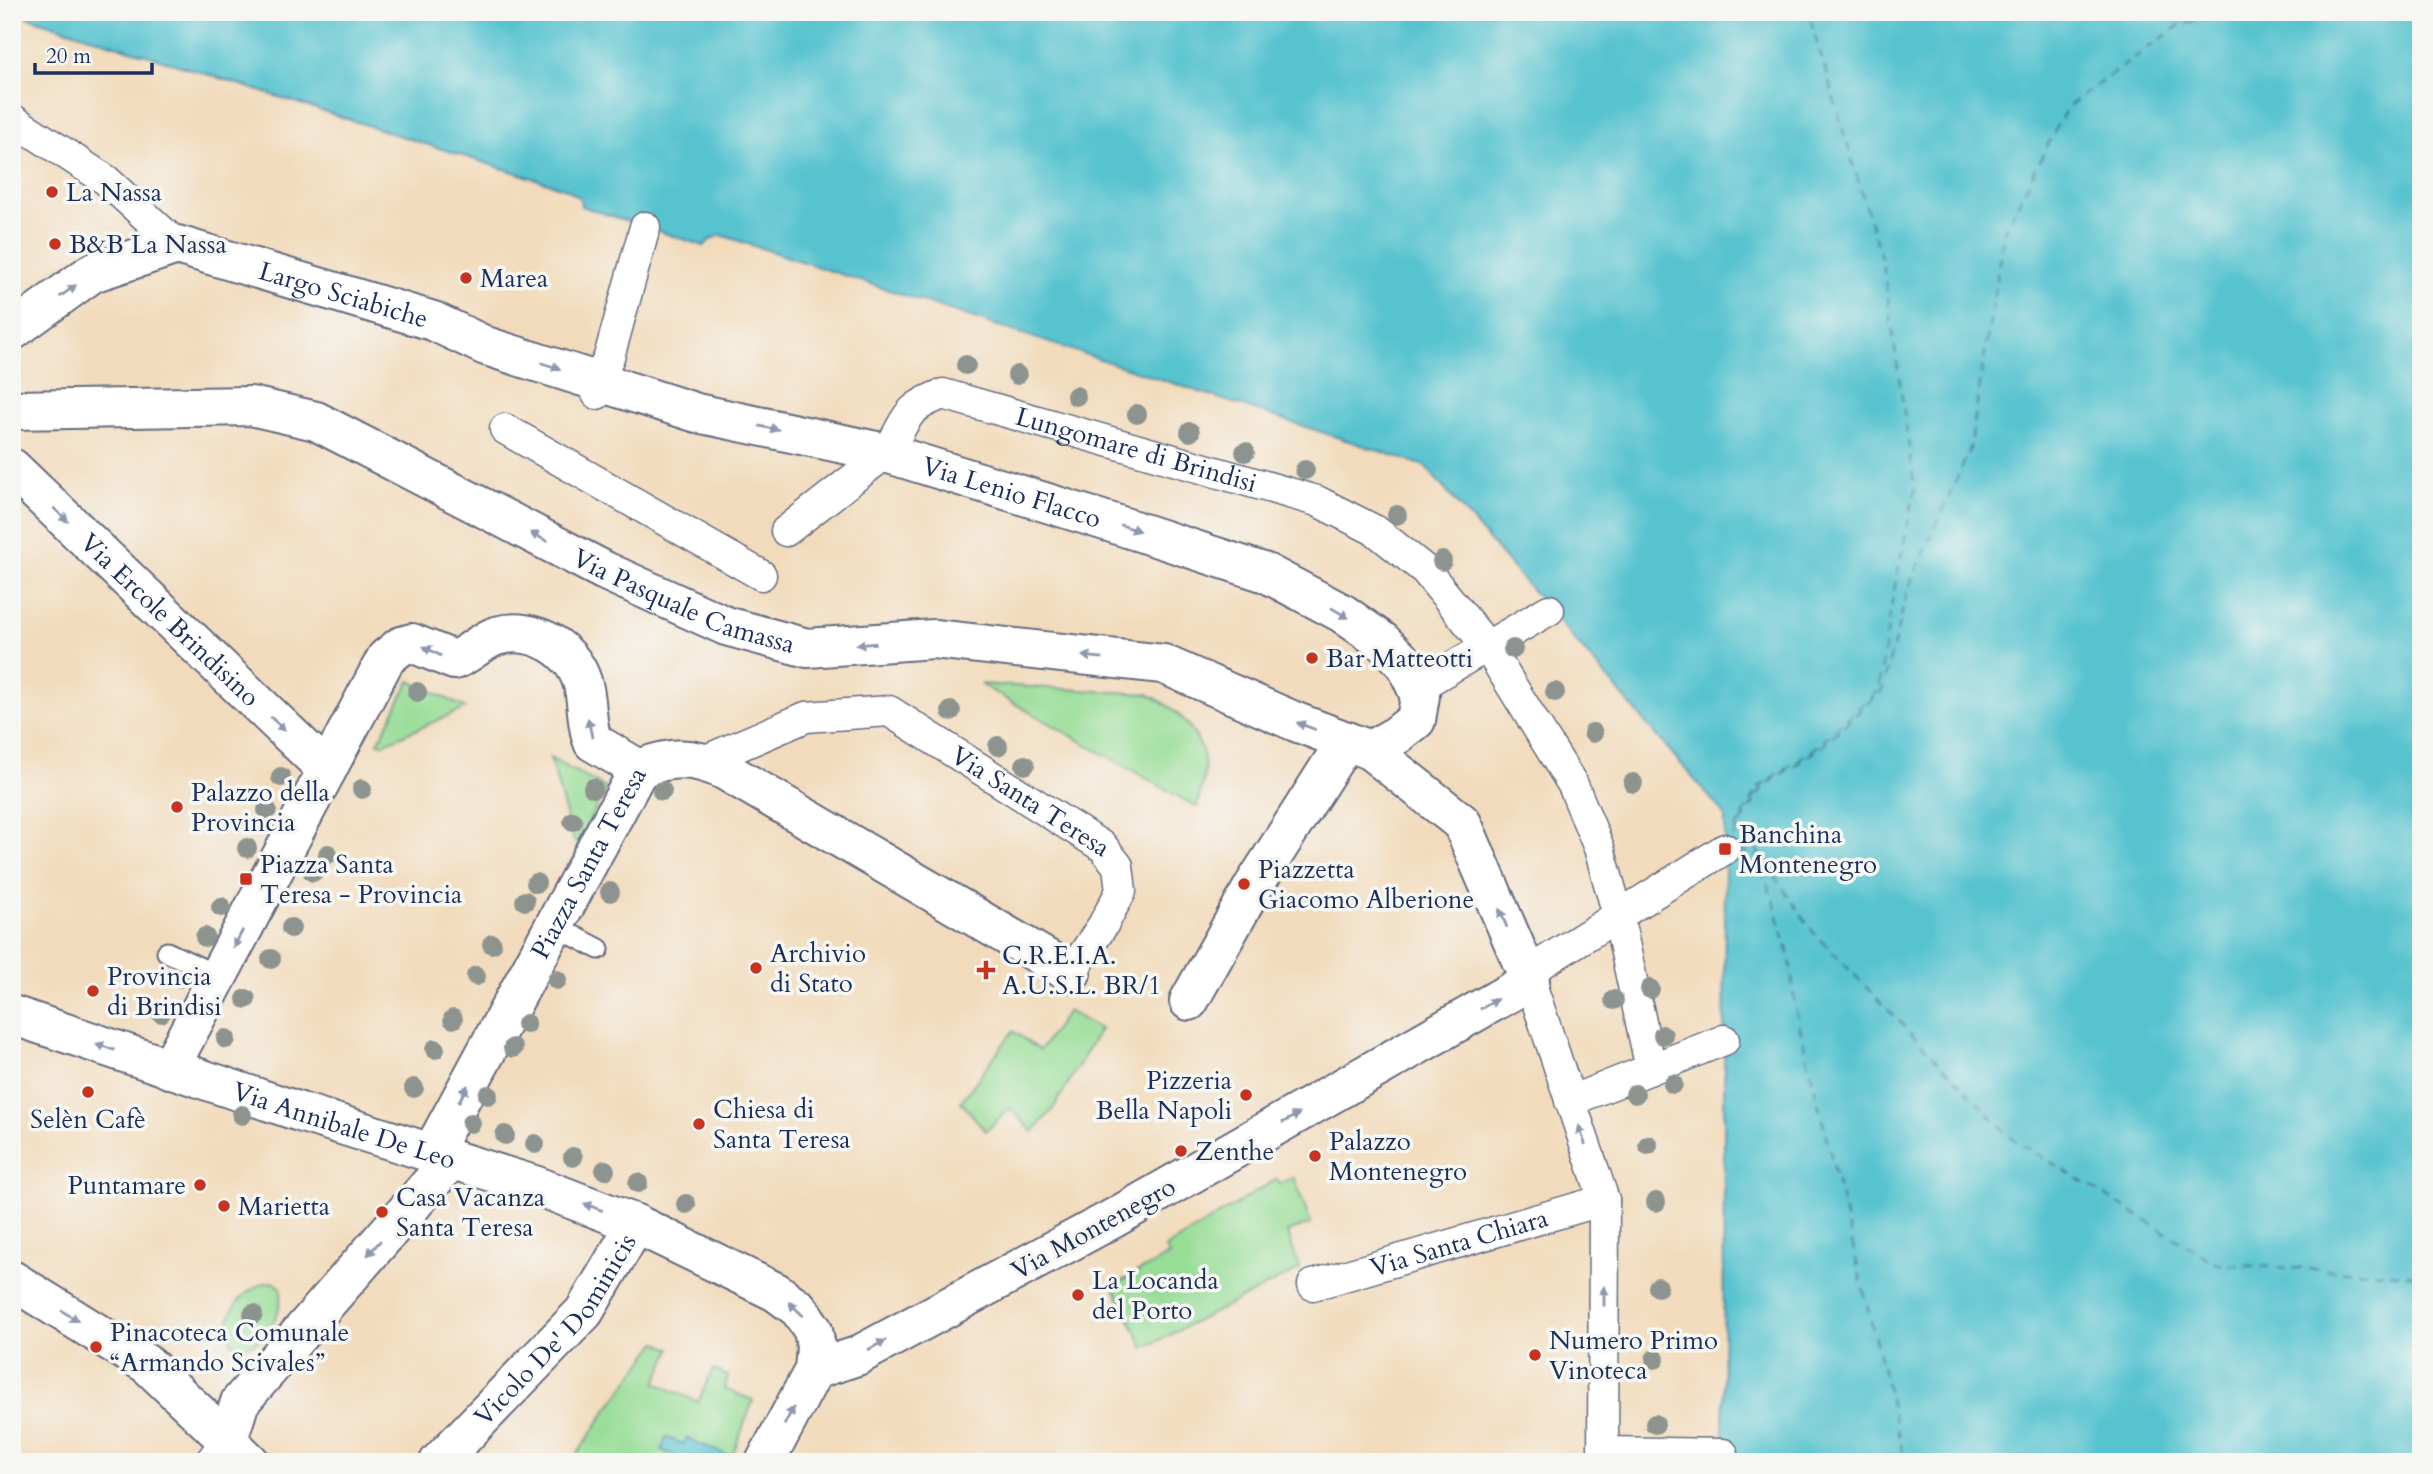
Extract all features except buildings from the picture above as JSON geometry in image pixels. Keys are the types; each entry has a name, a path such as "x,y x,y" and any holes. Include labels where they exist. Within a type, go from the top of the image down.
{"street":[{"path":"12,119 106,180 177,245 92,273 12,331"},
{"path":"597,388 609,358 645,227"},
{"name":"Largo Sciabiche","path":"177,245 433,321 486,346"},
{"name":"Via Lenio Flacco","path":"486,346 597,388 697,413 886,453 1266,573 1342,613 1382,640 1406,665 1420,696"},
{"name":"Lungomare di Brindisi","path":"786,531 886,453 908,413 922,402 943,394 1317,500 1376,530 1425,570 1487,646 1573,785 1599,848 1618,915 1651,1069"},
{"name":"Via Pasquale Camassa","path":"12,411 251,406 316,421 604,570 726,626 807,648 934,639 1163,664 1358,746 1462,823 1532,976"},
{"path":"505,429 761,575"},
{"name":"Via Ercole Brindisino","path":"12,468 327,771"},
{"path":"1189,1001 1253,887 1358,746 1397,736 1416,720 1420,696 1430,681 1549,610"},
{"name":"Piazza Santa Teresa","path":"169,1069 392,651 412,643 454,660 494,637 512,633 530,634 547,640 563,652 575,666 583,685 587,725 593,742 639,769 555,926 441,1157 323,1307 240,1402 229,1454"},
{"name":"Via Santa Teresa","path":"639,769 674,759 704,761 736,777 1072,973 1121,891 1118,866 1103,848 889,711 806,717 704,761"},
{"path":"1723,1454 1604,1457 1604,1200 1532,976 1536,967 1725,849"},
{"name":"Via Montenegro","path":"814,1370 857,1356 1114,1218 1532,976"},
{"name":"Via Annibale De Leo","path":"12,1015 169,1069 537,1186 636,1224 776,1292 799,1309 813,1330 816,1346 814,1370"},
{"path":"1570,1101 1724,1040"},
{"name":"Via Santa Chiara","path":"1313,1285 1604,1200"},
{"name":"Vicolo De' Dominicis","path":"439,1462 584,1312 636,1224"},
{"path":"12,1280 148,1365 229,1454"},
{"path":"765,1462 814,1370"}],"lane":[{"path":"555,926 599,949"},
{"path":"167,952 218,976"}],"green space":[{"path":"410,681 466,708 383,744 378,743"},
{"path":"980,684 1148,694 1158,699 1183,719 1201,747 1205,770 1197,807"},
{"path":"550,758 606,788 577,844 573,839"},
{"path":"1068,1011 1100,1029 1053,1109 1033,1132 1010,1108 986,1131 961,1102 1013,1031 1040,1050"},
{"path":"1294,1177 1311,1224 1287,1232 1300,1269 1144,1348 1113,1286 1169,1255 1165,1248 1277,1179 1279,1184"},
{"path":"268,1282 281,1288 275,1320 269,1330 253,1344 243,1346 232,1343 229,1332 231,1313 250,1291"},
{"path":"657,1342 671,1349 656,1383 698,1402 713,1369 728,1376 724,1389 753,1400 730,1462 572,1462 607,1410"}],"water":[{"path":"12,12 2421,12 2421,1462 1723,1462 1725,815 1425,466 721,235 704,246 581,206 580,198 567,189"},
{"path":"666,1437 683,1444 686,1438 727,1455 724,1462 689,1462 661,1450"}],"ferry route":[{"path":"1735,830 1758,788 1816,747 1878,690 1893,595 1915,489 1883,264 1808,12"},
{"path":"1733,837 1763,787 1821,747 1882,690 1908,589 1970,449 2004,231 2067,107 2181,24 2229,12"},
{"path":"1740,849 1756,849 1814,933 2013,1139 2217,1264 2421,1275"},
{"path":"1740,852 1756,855 1774,902 1790,959 1795,1007 1905,1462"}],"place":[{"name":"La Nassa","path":"52,192"},
{"name":"B&B La Nassa","path":"55,244"},
{"name":"Marea","path":"466,278"},
{"name":"Bar Matteotti","path":"1312,658"},
{"name":"Palazzo della Provincia","path":"177,807"},
{"name":"Banchina Montenegro","path":"1725,849"},
{"name":"Piazza Santa Teresa - Provincia","path":"246,879"},
{"name":"Piazzetta Giacomo Alberione","path":"1244,884"},
{"name":"Archivio di Stato","path":"756,968"},
{"name":"C.R.E.I.A. A.U.S.L. BR/1","path":"986,970"},
{"name":"Provincia di Brindisi","path":"93,991"},
{"name":"Selèn Cafè","path":"88,1092"},
{"name":"Pizzeria Bella Napoli","path":"1246,1095"},
{"name":"Chiesa di Santa Teresa","path":"699,1124"},
{"name":"Zenthe","path":"1181,1151"},
{"name":"Palazzo Montenegro","path":"1315,1156"},
{"name":"Puntamare","path":"200,1185"},
{"name":"Marietta","path":"224,1206"},
{"name":"Casa Vacanza Santa Teresa","path":"382,1212"},
{"name":"La Locanda del Porto","path":"1078,1295"},
{"name":"Pinacoteca Comunale “Armando Scivales”","path":"96,1347"},
{"name":"Numero Primo Vinoteca","path":"1535,1355"}]}
